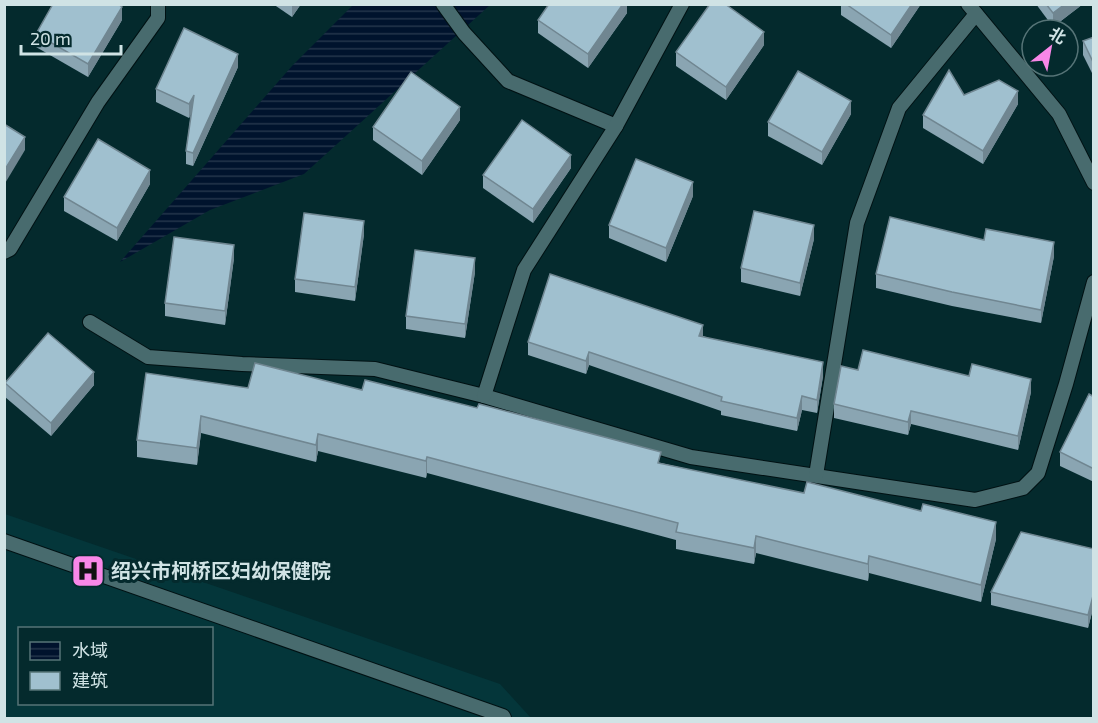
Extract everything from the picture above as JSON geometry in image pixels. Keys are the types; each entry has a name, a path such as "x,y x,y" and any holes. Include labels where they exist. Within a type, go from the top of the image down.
{"lane":[{"path":"4,252 10,249 98,102 158,18 158,4"},
{"path":"443,4 464,33 508,81 616,126"},
{"path":"484,396 524,270 616,126 682,4"},
{"path":"816,475 857,224 899,108 972,9 1059,114 1094,183"},
{"path":"90,322 148,357 242,364 375,369 484,396 691,457 975,500 1023,488 1038,473 1066,384 1094,282"},
{"path":"4,541 504,718"}],"shaded area":[{"name":"绍兴市柯桥区妇幼保健院","path":"5,514 500,684 531,718 5,718"}],"water":[{"path":"353,5 490,5 304,174 210,210 120,262 292,66"}],"building":[{"path":"53,4 118,4 122,7 88,64 36,34"},
{"path":"549,4 623,4 588,54 538,20"},
{"path":"710,4 725,4 764,32 726,87 676,52"},
{"path":"846,4 912,4 891,35"},
{"path":"1046,4 1065,4 1053,13"},
{"path":"184,28 238,54 193,153 186,151 194,95 189,104 156,89"},
{"path":"1094,37 1094,64 1083,41"},
{"path":"949,70 964,95 999,80 1018,91 983,151 923,115"},
{"path":"798,71 851,101 822,152 768,122"},
{"path":"411,72 460,107 422,161 373,127"},
{"path":"522,120 571,155 533,209 483,175"},
{"path":"4,124 25,137 4,171"},
{"path":"98,139 150,170 117,228 64,197"},
{"path":"636,159 693,182 666,248 609,225"},
{"path":"754,211 814,225 800,283 741,268"},
{"path":"304,213 364,221 355,287 295,279"},
{"path":"890,217 984,240 986,229 1054,242 1041,310 876,274"},
{"path":"174,237 234,245 225,311 165,303"},
{"path":"415,250 475,258 465,324 406,316"},
{"path":"550,274 703,325 699,336 823,362 817,400 802,396 797,418 721,401 722,397 589,352 586,361 528,342"},
{"path":"48,333 94,372 51,423 5,383"},
{"path":"863,350 969,376 972,364 1031,379 1018,436 911,411 908,422 834,404 841,366 858,370"},
{"path":"255,363 362,390 365,380 477,408 479,404 661,452 658,463 804,493 807,482 921,511 923,504 996,522 981,585 869,556 868,564 756,536 754,548 676,532 678,523 427,457 426,461 318,434 316,445 201,416 197,448 137,440 146,373 248,388"},
{"path":"1089,394 1094,397 1094,469 1060,452"},
{"path":"1021,532 1094,549 1094,592 1088,615 991,592"}],"place":[{"name":"绍兴市柯桥区妇幼保健院","path":"88,571"}]}
